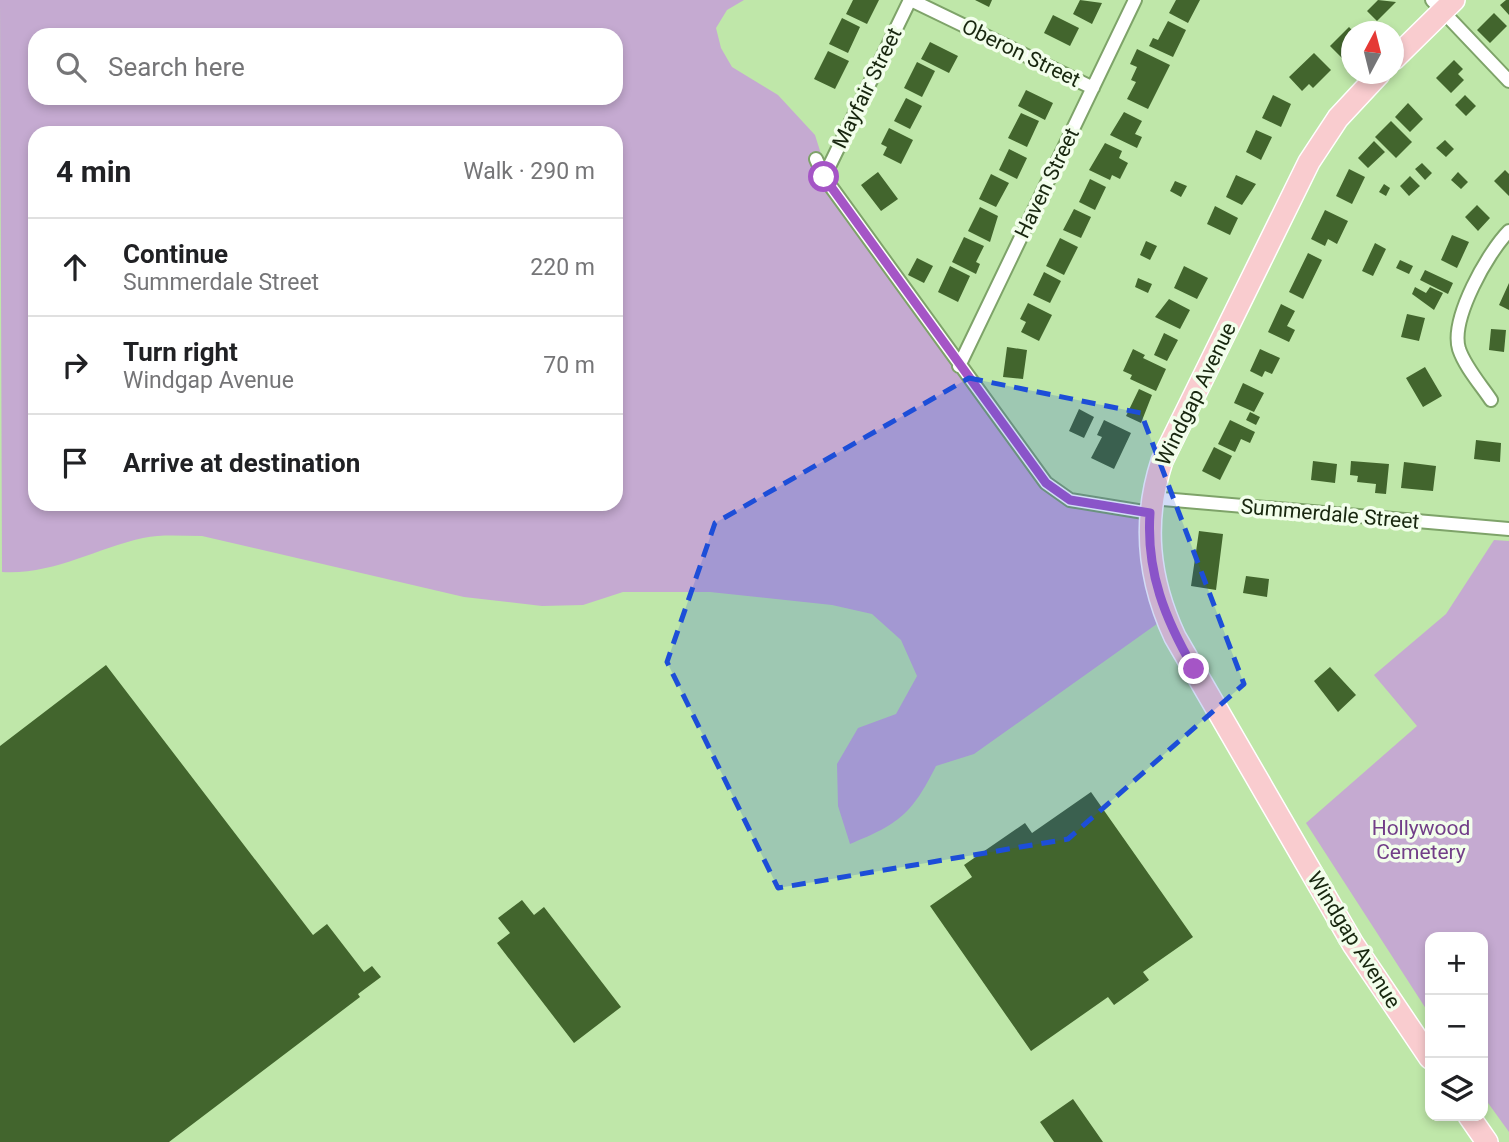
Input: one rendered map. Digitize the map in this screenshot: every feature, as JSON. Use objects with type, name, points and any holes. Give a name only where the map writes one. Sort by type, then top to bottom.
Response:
[{"type":"main road","points":[[1404,48],[1443,4]]},
{"type":"main road","name":"Windgap Avenue","points":[[1370,84],[1338,118],[1310,162],[1162,461],[1150,506],[1151,561],[1155,585],[1175,637],[1353,944],[1425,1051]]},
{"type":"main road","points":[[1472,1121],[1487,1142]]},
{"type":"street","name":"Oberon Street","points":[[910,0],[1093,88]]},
{"type":"street","name":"Mayfair Street","points":[[824,177],[910,0]]},
{"type":"street","name":"Haven Street","points":[[959,366],[1135,0]]},
{"type":"street","points":[[1443,4],[1509,81]]},
{"type":"street","name":"Summerdale Street","points":[[816,159],[824,177],[1046,483],[1070,500],[1509,529]]},
{"type":"street","points":[[1491,400],[1459,350],[1458,330],[1483,267],[1509,231]]},
{"type":"highlighted area","points":[[969,378],[1141,413],[1244,684],[1068,839],[778,888],[667,662],[715,523]]},
{"type":"green space","points":[[0,0],[744,0],[727,10],[716,28],[721,48],[732,67],[778,95],[815,135],[821,154],[816,174],[1068,504],[1144,518],[1161,621],[974,754],[936,766],[919,796],[902,816],[881,830],[850,844],[838,806],[837,764],[858,728],[896,714],[917,676],[901,640],[872,614],[832,605],[710,592],[623,592],[583,605],[542,606],[464,597],[202,536],[143,538],[39,570],[2,572]]},
{"type":"green space","name":"Hollywood Cemetery","points":[[1494,540],[1509,541],[1509,1132],[1488,1103],[1488,932],[1425,932],[1425,1007],[1306,823],[1417,726],[1374,675],[1446,614]]},
{"type":"building","points":[[853,0],[879,0],[867,24],[846,14]]},
{"type":"building","points":[[975,0],[992,0],[989,7]]},
{"type":"building","points":[[1080,0],[1102,3],[1092,24],[1073,14]]},
{"type":"building","points":[[1176,0],[1200,0],[1188,23],[1169,13]]},
{"type":"building","points":[[1378,0],[1396,2],[1377,21],[1367,11]]},
{"type":"building","points":[[1509,0],[1509,15],[1500,5]]},
{"type":"building","points":[[1494,13],[1507,26],[1490,43],[1477,30]]},
{"type":"building","points":[[1053,15],[1079,28],[1070,46],[1044,33]]},
{"type":"building","points":[[842,18],[860,27],[848,53],[829,44]]},
{"type":"building","points":[[1168,21],[1186,30],[1173,57],[1149,46],[1153,38],[1158,40]]},
{"type":"building","points":[[1341,35],[1341,57],[1330,46]]},
{"type":"building","points":[[930,42],[958,56],[949,73],[921,59]]},
{"type":"building","points":[[1137,49],[1170,65],[1148,109],[1127,99],[1136,82],[1131,80],[1137,67],[1130,64]]},
{"type":"building","points":[[828,51],[849,61],[835,89],[814,79]]},
{"type":"building","points":[[1314,53],[1331,70],[1313,88],[1309,84],[1302,91],[1289,77]]},
{"type":"building","points":[[1454,60],[1463,69],[1458,74],[1464,80],[1451,93],[1436,78]]},
{"type":"building","points":[[917,62],[935,71],[922,97],[904,88]]},
{"type":"building","points":[[1026,90],[1053,103],[1045,120],[1018,106]]},
{"type":"building","points":[[1273,95],[1291,104],[1281,127],[1262,118]]},
{"type":"building","points":[[1465,95],[1476,106],[1466,116],[1455,105]]},
{"type":"building","points":[[906,98],[922,106],[910,129],[894,121]]},
{"type":"building","points":[[1408,103],[1423,119],[1410,132],[1395,117]]},
{"type":"building","points":[[1124,112],[1142,121],[1135,134],[1142,137],[1137,148],[1110,135]]},
{"type":"building","points":[[1021,113],[1039,121],[1027,147],[1008,138]]},
{"type":"building","points":[[1391,121],[1412,142],[1396,158],[1375,137]]},
{"type":"building","points":[[889,128],[913,140],[901,164],[883,155],[887,147],[881,144]]},
{"type":"building","points":[[1256,130],[1272,137],[1261,160],[1246,152]]},
{"type":"building","points":[[1445,140],[1454,149],[1446,157],[1436,148]]},
{"type":"building","points":[[1374,141],[1385,152],[1368,168],[1358,158]]},
{"type":"building","points":[[1105,143],[1122,151],[1119,158],[1128,163],[1120,179],[1112,175],[1110,180],[1089,170]]},
{"type":"building","points":[[1009,149],[1027,158],[1017,179],[999,170]]},
{"type":"building","points":[[1422,163],[1432,173],[1425,180],[1415,169]]},
{"type":"building","points":[[1349,169],[1365,177],[1352,204],[1336,196]]},
{"type":"building","points":[[1505,170],[1509,174],[1509,196],[1494,181]]},
{"type":"building","points":[[878,172],[898,199],[881,211],[861,185]]},
{"type":"building","points":[[1458,172],[1468,182],[1461,189],[1451,180]]},
{"type":"building","points":[[991,174],[1009,183],[996,207],[979,199]]},
{"type":"building","points":[[1236,175],[1256,184],[1242,205],[1226,197]]},
{"type":"building","points":[[1410,176],[1420,186],[1409,196],[1400,186]]},
{"type":"building","points":[[1090,179],[1106,187],[1095,210],[1079,202]]},
{"type":"building","points":[[1175,181],[1187,186],[1181,197],[1170,191]]},
{"type":"building","points":[[1384,184],[1390,188],[1386,196],[1379,192]]},
{"type":"building","points":[[1477,205],[1490,218],[1478,231],[1465,217]]},
{"type":"building","points":[[1215,206],[1238,218],[1230,235],[1207,224]]},
{"type":"building","points":[[980,207],[998,216],[990,242],[968,231]]},
{"type":"building","points":[[1074,209],[1091,217],[1081,238],[1063,230]]},
{"type":"building","points":[[1325,210],[1348,221],[1337,244],[1328,239],[1325,246],[1311,239]]},
{"type":"building","points":[[1452,235],[1469,242],[1457,268],[1441,260]]},
{"type":"building","points":[[964,237],[984,246],[976,262],[980,264],[976,274],[952,262]]},
{"type":"building","points":[[1060,238],[1078,247],[1064,275],[1046,266]]},
{"type":"building","points":[[1146,241],[1157,246],[1150,260],[1140,255]]},
{"type":"building","points":[[1375,243],[1386,249],[1373,276],[1362,271]]},
{"type":"building","points":[[1308,253],[1322,260],[1303,299],[1289,292]]},
{"type":"building","points":[[917,258],[933,266],[924,283],[908,275]]},
{"type":"building","points":[[1400,260],[1413,266],[1409,274],[1396,268]]},
{"type":"building","points":[[950,266],[970,276],[958,302],[938,292]]},
{"type":"building","points":[[1184,266],[1208,278],[1197,299],[1174,288]]},
{"type":"building","points":[[1425,270],[1453,283],[1448,294],[1420,280]]},
{"type":"building","points":[[1044,272],[1061,281],[1050,303],[1033,295]]},
{"type":"building","points":[[1138,278],[1152,284],[1148,293],[1135,287]]},
{"type":"building","points":[[1509,283],[1509,310],[1499,305]]},
{"type":"building","points":[[1415,287],[1426,293],[1430,287],[1443,293],[1434,310],[1412,294]]},
{"type":"building","points":[[1169,299],[1190,310],[1180,329],[1155,317]]},
{"type":"building","points":[[1028,303],[1052,315],[1039,341],[1021,332],[1026,322],[1020,319]]},
{"type":"building","points":[[1281,304],[1295,311],[1287,326],[1295,330],[1289,342],[1268,332]]},
{"type":"building","points":[[1407,314],[1425,318],[1419,341],[1401,337]]},
{"type":"building","points":[[1491,329],[1506,330],[1504,352],[1489,350]]},
{"type":"building","points":[[1164,333],[1178,340],[1167,361],[1154,355]]},
{"type":"building","points":[[1007,347],[1027,350],[1023,379],[1003,377]]},
{"type":"building","points":[[1133,349],[1145,355],[1143,358],[1166,369],[1156,391],[1130,379],[1132,375],[1123,371]]},
{"type":"building","points":[[1260,349],[1280,358],[1272,374],[1265,371],[1262,377],[1250,371]]},
{"type":"building","points":[[1425,367],[1442,396],[1423,407],[1406,378]]},
{"type":"building","points":[[1243,383],[1264,393],[1254,412],[1234,403]]},
{"type":"building","points":[[1139,389],[1152,395],[1141,423],[1126,416]]},
{"type":"building","points":[[1079,409],[1094,417],[1084,438],[1069,431]]},
{"type":"building","points":[[1250,412],[1260,417],[1256,425],[1246,420]]},
{"type":"building","points":[[1104,420],[1131,433],[1114,469],[1091,458],[1102,437],[1097,435]]},
{"type":"building","points":[[1230,420],[1255,432],[1250,443],[1241,439],[1235,452],[1218,444]]},
{"type":"building","points":[[1476,440],[1501,443],[1500,462],[1474,459]]},
{"type":"building","points":[[1214,447],[1232,456],[1220,480],[1202,471]]},
{"type":"building","points":[[1313,461],[1337,464],[1335,483],[1311,480]]},
{"type":"building","points":[[1351,461],[1389,464],[1386,494],[1375,493],[1376,484],[1357,482],[1358,476],[1350,475]]},
{"type":"building","points":[[1404,462],[1436,466],[1433,491],[1401,488]]},
{"type":"building","points":[[1199,531],[1223,534],[1216,590],[1191,586]]},
{"type":"building","points":[[1246,576],[1269,579],[1267,597],[1243,593]]},
{"type":"building","points":[[106,665],[313,935],[327,924],[364,972],[372,966],[381,977],[358,994],[360,997],[169,1142],[0,1142],[0,746]]},
{"type":"building","points":[[1330,667],[1356,695],[1338,712],[1314,681]]},
{"type":"building","points":[[1091,792],[1193,937],[1143,972],[1149,980],[1114,1005],[1108,997],[1031,1051],[930,906],[972,877],[964,865],[1025,823],[1032,833]]},
{"type":"building","points":[[522,900],[534,915],[544,907],[621,1007],[574,1043],[497,943],[510,933],[498,918]]},
{"type":"building","points":[[1073,1099],[1103,1142],[1054,1142],[1040,1122]]},
{"type":"route","points":[[824,177],[1046,483],[1070,500],[1150,513],[1149,541],[1155,585],[1167,620],[1194,669]]}]
